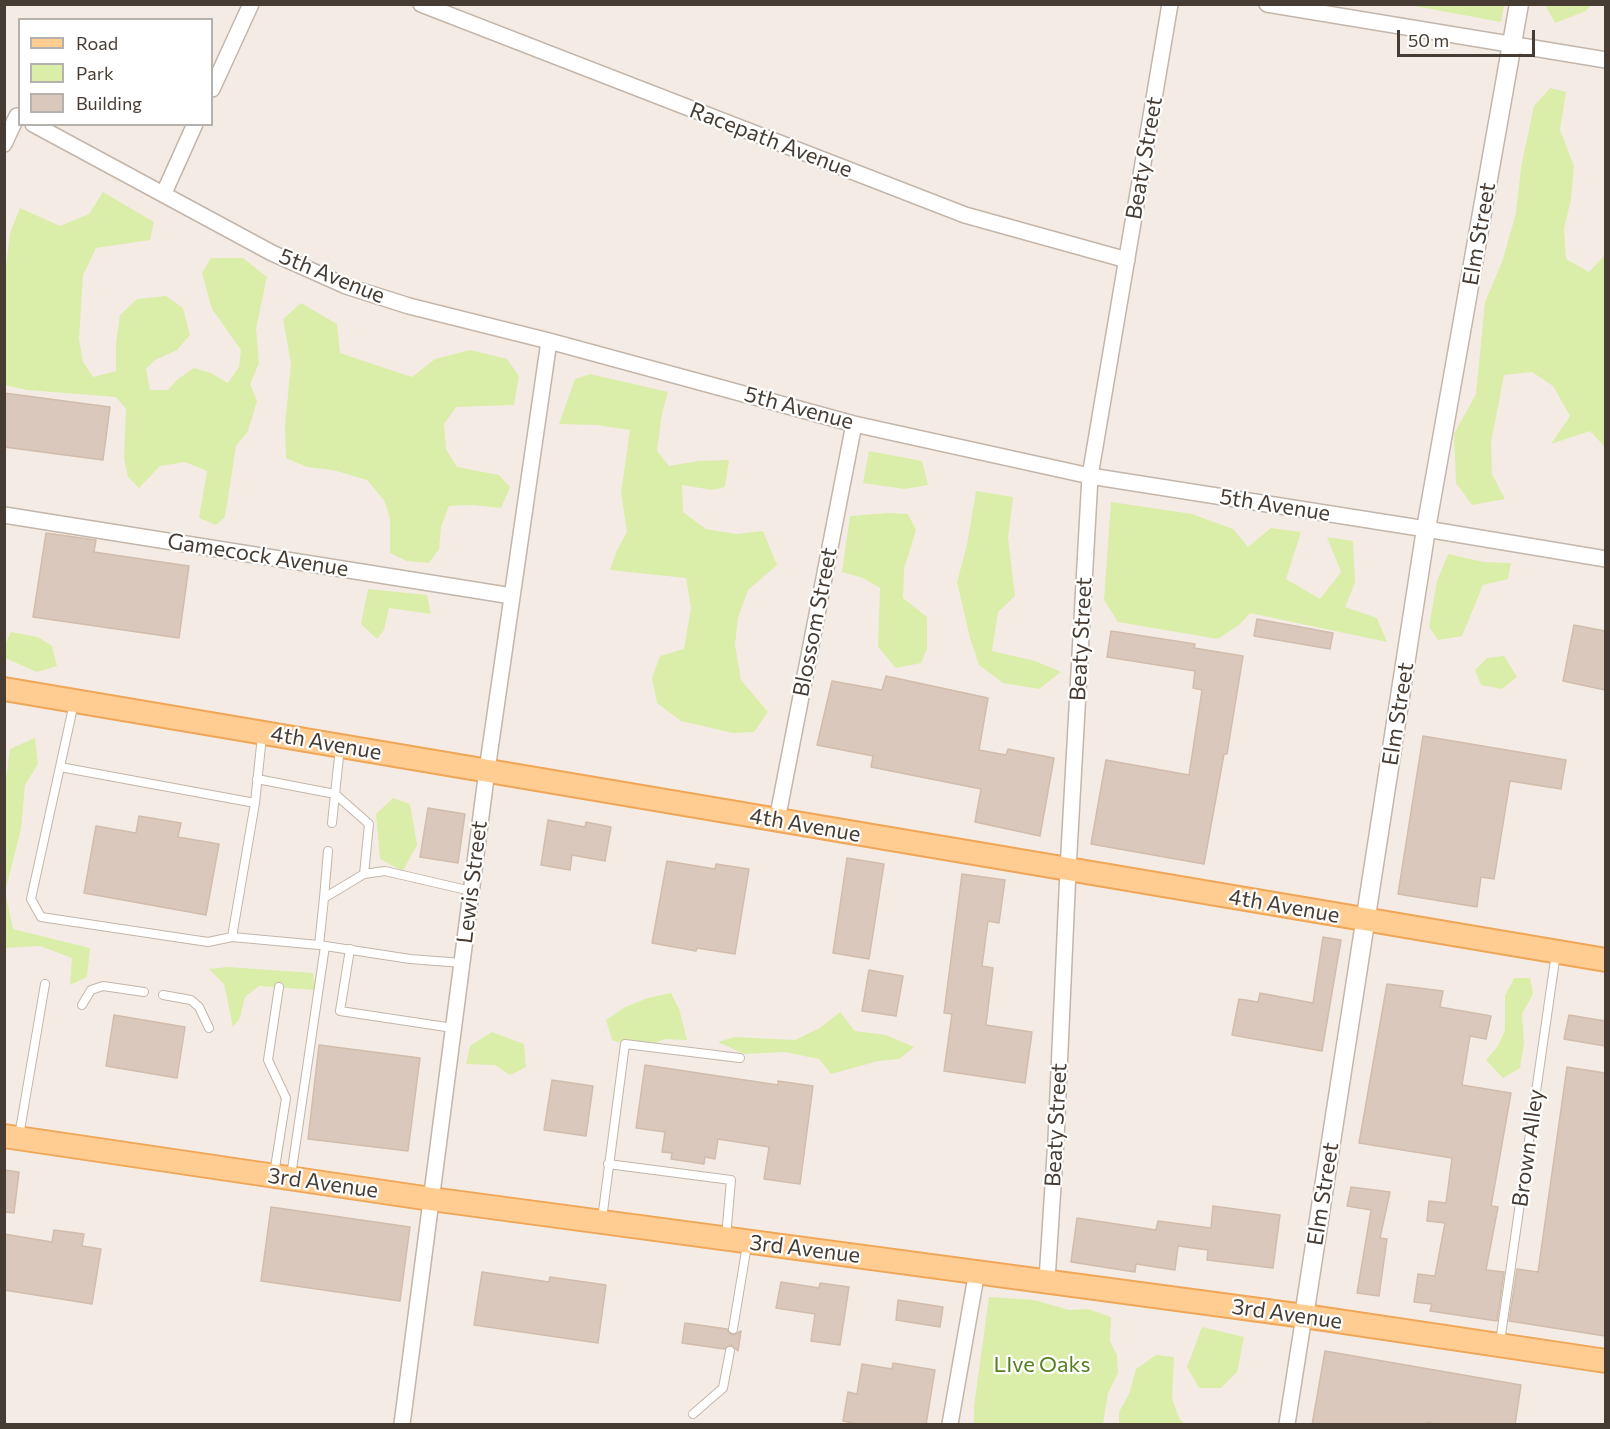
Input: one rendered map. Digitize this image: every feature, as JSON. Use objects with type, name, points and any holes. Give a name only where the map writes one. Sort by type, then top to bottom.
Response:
[{"type":"main road","name":"4th Avenue","points":[[4,689],[1605,960]]},
{"type":"main road","name":"3rd Avenue","points":[[12,1137],[431,1199],[1304,1316],[1605,1361]]},
{"type":"street","points":[[213,87],[251,4]]},
{"type":"street","name":"Racepath Avenue","points":[[421,4],[965,214],[1127,260]]},
{"type":"street","name":"Beaty Street","points":[[1047,1281],[1090,477],[1170,4]]},
{"type":"street","points":[[1267,4],[1319,9],[1605,60]]},
{"type":"street","name":"Elm Street","points":[[1287,1425],[1426,529],[1519,4]]},
{"type":"street","points":[[4,144],[14,115]]},
{"type":"street","name":"5th Avenue","points":[[37,126],[272,253],[346,286],[409,306],[549,340],[854,424],[1090,477],[1605,559]]},
{"type":"street","points":[[164,193],[194,126]]},
{"type":"street","name":"Lewis Street","points":[[402,1425],[487,771],[549,340]]},
{"type":"street","name":"Blossom Street","points":[[777,820],[854,424]]},
{"type":"street","name":"Gamecock Avenue","points":[[4,515],[512,596]]},
{"type":"street","points":[[950,1425],[977,1271]]},
{"type":"lane","points":[[74,701],[31,899],[40,917],[208,942],[232,937],[322,946],[410,959],[462,963]]},
{"type":"lane","points":[[232,937],[255,804],[262,733]]},
{"type":"lane","points":[[332,823],[340,746]]},
{"type":"lane","points":[[60,768],[255,804]]},
{"type":"lane","points":[[257,779],[335,794],[369,824],[364,874]]},
{"type":"lane","points":[[282,1177],[322,946],[328,851]]},
{"type":"lane","points":[[324,898],[364,874],[385,871],[471,891]]},
{"type":"lane","points":[[350,950],[340,1011],[453,1028]]},
{"type":"lane","name":"Brown Alley","points":[[1500,1345],[1556,952]]},
{"type":"lane","points":[[12,1137],[45,984]]},
{"type":"lane","points":[[82,1005],[91,990],[103,986],[144,992]]},
{"type":"lane","points":[[279,987],[268,1060],[286,1098],[282,1177]]},
{"type":"lane","points":[[163,995],[191,1000],[200,1007],[209,1028]]},
{"type":"lane","points":[[602,1222],[625,1044],[740,1058]]},
{"type":"lane","points":[[608,1164],[731,1180],[737,1240],[733,1329]]},
{"type":"lane","points":[[693,1414],[723,1388],[730,1351]]},
{"type":"green space","points":[[1504,4],[1501,22],[1409,5]]},
{"type":"green space","points":[[1545,5],[1591,5],[1586,11],[1555,23]]},
{"type":"green space","points":[[1550,88],[1566,92],[1560,130],[1574,166],[1571,199],[1564,229],[1566,259],[1589,272],[1605,255],[1605,447],[1590,431],[1551,444],[1570,416],[1553,386],[1532,372],[1504,375],[1491,443],[1492,474],[1505,499],[1472,505],[1456,483],[1454,434],[1476,394],[1485,302],[1502,262],[1516,213],[1521,167],[1534,106]]},
{"type":"green space","points":[[103,192],[154,222],[150,240],[96,248],[83,275],[79,339],[83,362],[93,377],[116,371],[116,343],[120,315],[137,299],[166,296],[183,308],[190,335],[177,350],[155,360],[146,369],[150,390],[168,390],[178,379],[194,368],[211,373],[228,383],[239,367],[241,350],[212,309],[202,273],[211,258],[243,258],[267,277],[256,329],[259,363],[250,384],[257,401],[248,431],[236,446],[225,517],[216,525],[199,518],[207,471],[185,462],[160,466],[139,488],[128,477],[124,458],[126,409],[116,397],[27,390],[5,385],[6,266],[10,233],[20,208],[60,226],[89,214]]},
{"type":"green space","points":[[301,303],[337,324],[340,353],[412,377],[435,359],[470,350],[507,359],[519,376],[514,405],[456,407],[444,424],[446,449],[457,467],[499,475],[510,487],[501,508],[473,505],[449,506],[441,527],[439,549],[429,563],[407,561],[390,553],[390,518],[384,500],[367,480],[333,470],[307,467],[286,458],[285,426],[291,364],[283,319]]},
{"type":"green space","points":[[590,374],[668,392],[662,413],[657,451],[669,466],[698,461],[729,460],[725,487],[712,490],[682,485],[683,512],[706,529],[736,534],[763,531],[777,565],[748,590],[738,618],[735,645],[741,680],[768,712],[754,732],[733,733],[681,721],[657,703],[652,678],[660,656],[684,649],[691,608],[686,578],[610,570],[616,552],[627,532],[621,493],[630,430],[597,425],[559,424],[575,379]]},
{"type":"green space","points":[[869,451],[922,461],[928,485],[905,489],[863,483]]},
{"type":"green space","points":[[976,491],[1013,497],[1008,538],[1015,596],[998,612],[992,651],[1035,661],[1061,672],[1039,689],[1003,683],[979,665],[970,638],[957,582],[967,545]]},
{"type":"green space","points":[[1111,502],[1192,514],[1233,529],[1248,547],[1271,528],[1301,532],[1286,579],[1320,599],[1341,572],[1327,537],[1353,541],[1355,583],[1345,607],[1377,618],[1387,642],[1250,613],[1240,624],[1218,639],[1118,622],[1104,600]]},
{"type":"green space","points":[[908,514],[916,530],[904,569],[903,598],[927,617],[927,649],[921,663],[896,668],[878,647],[880,588],[863,578],[842,572],[850,516]]},
{"type":"green space","points":[[1448,554],[1484,562],[1511,563],[1508,579],[1483,585],[1462,636],[1438,640],[1429,627],[1437,581]]},
{"type":"green space","points":[[368,589],[427,595],[431,614],[389,608],[384,630],[377,639],[361,624]]},
{"type":"green space","points":[[11,632],[38,637],[52,646],[57,666],[37,672],[5,658],[5,645]]},
{"type":"green space","points":[[1504,656],[1517,677],[1502,689],[1481,685],[1475,670],[1487,658]]},
{"type":"green space","points":[[35,738],[38,764],[25,785],[21,829],[5,892],[13,929],[90,948],[87,977],[70,985],[72,958],[40,946],[5,948],[4,794],[10,749]]},
{"type":"green space","points":[[393,798],[410,804],[417,845],[403,871],[380,859],[376,814]]},
{"type":"green space","points":[[228,967],[313,973],[315,990],[259,986],[245,997],[240,1018],[233,1027],[224,984],[209,969]]},
{"type":"green space","points":[[1514,978],[1530,978],[1533,994],[1522,1014],[1524,1043],[1520,1068],[1503,1078],[1486,1060],[1498,1046],[1505,1030],[1505,996]]},
{"type":"green space","points":[[671,993],[679,1009],[687,1040],[665,1039],[640,1049],[612,1040],[606,1020],[625,1007],[648,998]]},
{"type":"green space","points":[[840,1012],[855,1031],[886,1035],[914,1047],[899,1059],[878,1061],[831,1074],[819,1059],[785,1052],[744,1054],[718,1042],[735,1037],[795,1040],[820,1028]]},
{"type":"green space","points":[[492,1032],[524,1044],[526,1067],[510,1075],[495,1065],[466,1064],[470,1046]]},
{"type":"green space","name":"LIve Oaks","points":[[989,1297],[1034,1300],[1069,1310],[1088,1309],[1111,1317],[1110,1341],[1117,1355],[1118,1373],[1108,1393],[1103,1424],[974,1424],[974,1406]]},
{"type":"green space","points":[[1202,1327],[1244,1337],[1237,1372],[1221,1388],[1199,1388],[1187,1367]]},
{"type":"green space","points":[[1156,1355],[1174,1357],[1172,1399],[1180,1420],[1185,1424],[1119,1424],[1119,1412],[1129,1394],[1136,1369]]},
{"type":"building","points":[[4,393],[110,407],[103,460],[4,447]]},
{"type":"building","points":[[46,533],[96,540],[94,552],[189,566],[179,638],[33,617]]},
{"type":"building","points":[[1257,619],[1333,633],[1330,649],[1254,636]]},
{"type":"building","points":[[1574,625],[1605,631],[1605,690],[1563,681]]},
{"type":"building","points":[[1111,631],[1195,644],[1194,648],[1243,656],[1227,754],[1224,754],[1204,864],[1091,844],[1106,760],[1189,775],[1202,690],[1193,688],[1195,671],[1107,657]]},
{"type":"building","points":[[886,676],[988,698],[979,750],[1006,755],[1008,749],[1054,758],[1040,836],[975,822],[981,789],[871,767],[873,756],[817,745],[832,681],[882,690]]},
{"type":"building","points":[[1423,736],[1566,760],[1561,789],[1510,781],[1494,879],[1481,877],[1477,907],[1398,894]]},
{"type":"building","points":[[428,808],[465,814],[458,863],[420,857]]},
{"type":"building","points":[[139,816],[181,823],[178,837],[219,844],[206,915],[84,893],[96,826],[136,833]]},
{"type":"building","points":[[548,820],[585,827],[586,822],[611,827],[605,861],[572,855],[570,870],[541,865]]},
{"type":"building","points":[[847,858],[884,864],[869,959],[833,953]]},
{"type":"building","points":[[667,861],[715,869],[716,864],[749,869],[735,954],[697,948],[696,951],[652,943]]},
{"type":"building","points":[[962,874],[1005,880],[999,923],[988,921],[982,966],[993,968],[986,1025],[1032,1032],[1025,1083],[944,1071],[952,1014],[944,1013]]},
{"type":"building","points":[[1323,937],[1341,940],[1322,1051],[1232,1035],[1239,999],[1258,1002],[1260,993],[1313,1003]]},
{"type":"building","points":[[869,970],[903,976],[896,1016],[862,1011]]},
{"type":"building","points":[[1387,984],[1443,991],[1440,1007],[1491,1016],[1486,1039],[1470,1036],[1462,1085],[1511,1093],[1491,1206],[1498,1207],[1486,1270],[1504,1272],[1497,1321],[1430,1311],[1432,1304],[1414,1302],[1418,1274],[1435,1276],[1445,1223],[1427,1221],[1429,1201],[1446,1203],[1452,1158],[1359,1143]]},
{"type":"building","points":[[114,1015],[185,1027],[177,1078],[106,1066]]},
{"type":"building","points":[[1569,1015],[1605,1021],[1605,1046],[1564,1039]]},
{"type":"building","points":[[319,1045],[420,1058],[408,1151],[308,1139]]},
{"type":"building","points":[[645,1065],[778,1085],[778,1081],[813,1086],[800,1184],[764,1179],[769,1147],[718,1139],[715,1159],[705,1157],[704,1164],[671,1159],[672,1153],[662,1152],[665,1132],[636,1128]]},
{"type":"building","points":[[1567,1067],[1605,1073],[1605,1336],[1509,1321],[1517,1269],[1538,1272]]},
{"type":"building","points":[[552,1080],[593,1086],[586,1136],[544,1130]]},
{"type":"building","points":[[4,1170],[19,1172],[14,1213],[4,1212]]},
{"type":"building","points":[[1351,1187],[1390,1192],[1380,1238],[1387,1239],[1379,1296],[1357,1293],[1371,1210],[1347,1206]]},
{"type":"building","points":[[1213,1206],[1280,1215],[1273,1268],[1207,1260],[1208,1250],[1178,1246],[1175,1270],[1136,1264],[1135,1272],[1071,1262],[1077,1218],[1156,1230],[1158,1221],[1211,1228]]},
{"type":"building","points":[[271,1207],[410,1227],[400,1301],[261,1281]]},
{"type":"building","points":[[54,1230],[84,1234],[82,1246],[101,1249],[92,1304],[4,1290],[4,1234],[52,1242]]},
{"type":"building","points":[[482,1272],[549,1282],[550,1277],[606,1285],[598,1343],[474,1325]]},
{"type":"building","points":[[781,1282],[819,1288],[820,1283],[849,1287],[840,1345],[811,1341],[815,1314],[776,1308]]},
{"type":"building","points":[[898,1300],[943,1307],[940,1327],[896,1320]]},
{"type":"building","points":[[685,1323],[727,1329],[733,1335],[741,1331],[738,1351],[731,1345],[724,1349],[682,1343]]},
{"type":"building","points":[[1325,1351],[1521,1385],[1515,1425],[1441,1425],[1427,1422],[1426,1425],[1312,1425]]},
{"type":"building","points":[[893,1363],[935,1370],[926,1425],[853,1425],[853,1423],[843,1421],[848,1392],[857,1394],[862,1364],[892,1369]]}]
